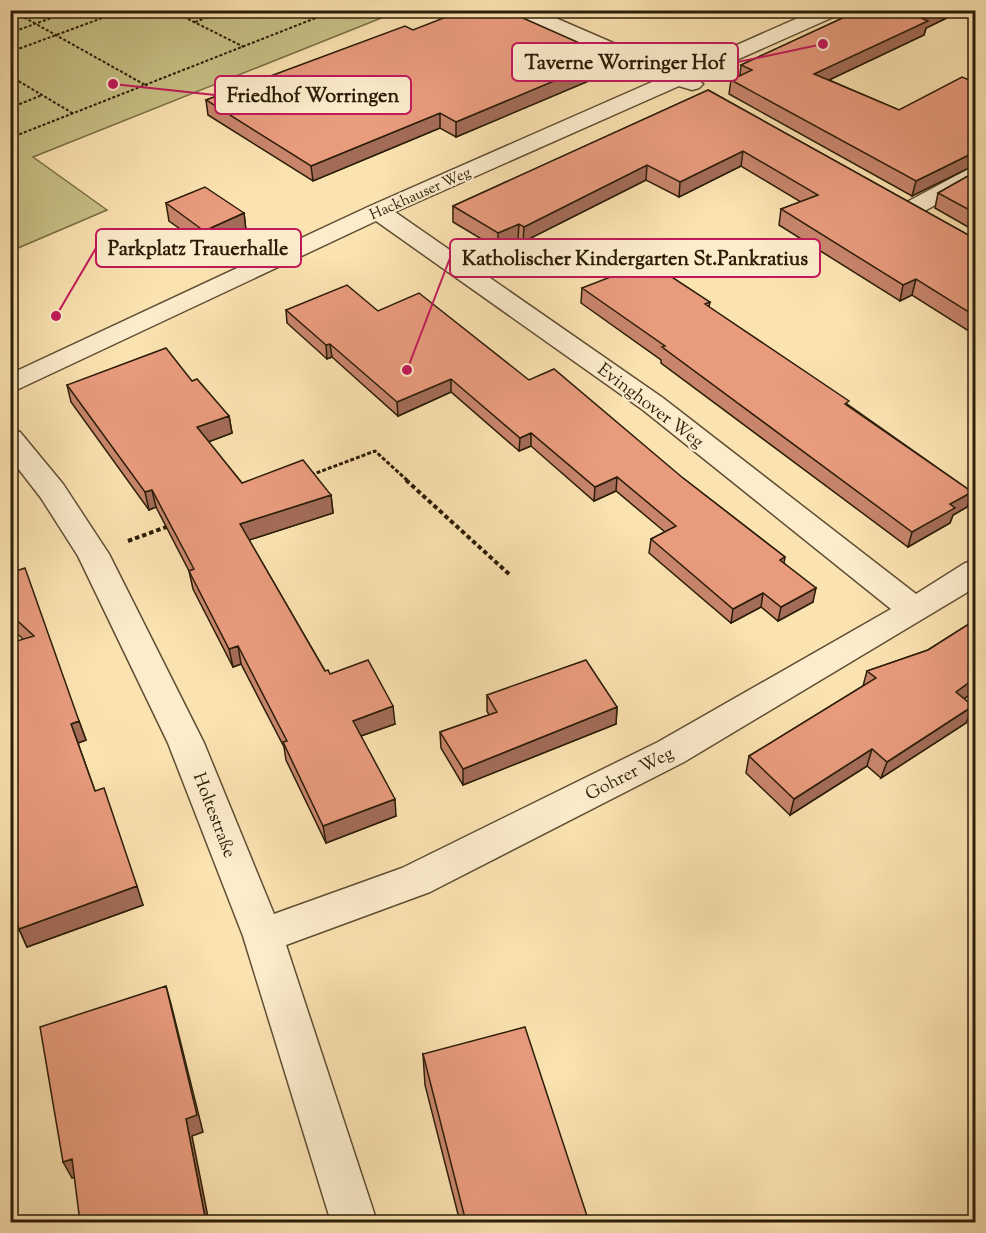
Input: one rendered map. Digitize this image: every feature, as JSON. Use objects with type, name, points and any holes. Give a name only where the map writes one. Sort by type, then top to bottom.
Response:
[{"type":"street","points":[[519,10],[680,78],[710,94]]},
{"type":"street","name":"Hackhauser Weg","points":[[10,385],[378,211],[833,10]]},
{"type":"street","points":[[912,208],[975,172]]},
{"type":"street","name":"Evinghover Weg","points":[[378,211],[653,404],[915,610]]},
{"type":"street","name":"Holtestraße","points":[[10,438],[52,491],[93,554],[186,743],[263,936],[354,1222]]},
{"type":"street","name":"Gohrer Weg","points":[[263,936],[416,880],[671,752],[915,610],[975,571]]},
{"type":"path","points":[[11,10],[148,86]]},
{"type":"path","points":[[10,33],[74,10]]},
{"type":"path","points":[[10,52],[124,10]]},
{"type":"path","points":[[170,10],[245,47]]},
{"type":"path","points":[[195,22],[226,10]]},
{"type":"path","points":[[10,138],[148,86],[336,10]]},
{"type":"path","points":[[10,76],[74,114]]},
{"type":"path","points":[[10,108],[43,95]]},
{"type":"path","points":[[10,192],[14,198],[10,205]]},
{"type":"path","points":[[310,475],[375,451],[510,575]]},
{"type":"path","points":[[93,554],[180,522]]},
{"type":"shaded area","points":[[11,10],[399,11],[33,157],[107,210],[11,251]]},
{"type":"building","points":[[464,10],[505,10],[611,57],[456,122],[440,113],[311,166],[206,100],[405,26],[413,30]]},
{"type":"building","points":[[860,10],[938,10],[921,18],[928,21],[814,74],[899,110],[962,77],[975,81],[975,152],[916,181],[731,80],[752,70],[741,65]]},
{"type":"building","points":[[708,90],[970,236],[975,236],[975,316],[916,279],[903,285],[781,209],[818,195],[743,151],[680,182],[647,165],[524,227],[519,224],[498,233],[453,206]]},
{"type":"building","points":[[975,172],[975,213],[938,193]]},
{"type":"building","points":[[205,187],[244,213],[204,231],[166,203]]},
{"type":"building","points":[[649,262],[710,302],[705,304],[849,401],[845,404],[972,492],[950,504],[955,508],[912,532],[662,347],[665,346],[582,288]]},
{"type":"building","points":[[347,285],[378,311],[419,293],[529,380],[554,369],[683,478],[785,557],[780,560],[816,588],[781,607],[763,593],[733,609],[651,539],[676,526],[617,477],[595,487],[531,433],[520,438],[451,379],[397,402],[330,344],[326,345],[286,310]]},
{"type":"building","points":[[166,348],[192,381],[197,379],[229,416],[197,427],[242,483],[303,460],[331,495],[240,524],[325,671],[328,670],[330,674],[368,660],[393,706],[353,721],[395,799],[323,826],[283,742],[287,741],[238,646],[229,649],[189,571],[194,569],[152,490],[145,492],[67,385]]},
{"type":"building","points":[[25,568],[79,721],[71,724],[95,791],[104,788],[137,886],[19,929],[10,896],[10,643],[34,636],[10,614],[10,573]]},
{"type":"building","points":[[975,620],[975,678],[956,692],[973,706],[887,762],[872,749],[794,799],[749,756],[876,678],[867,671],[928,650]]},
{"type":"building","points":[[586,660],[617,707],[463,769],[440,732],[497,712],[487,695]]},
{"type":"building","points":[[166,986],[197,1115],[186,1119],[206,1222],[80,1222],[72,1159],[63,1162],[40,1027]]},
{"type":"building","points":[[525,1027],[589,1222],[466,1222],[423,1054]]},
{"type":"place","name":"Taverne Worringer Hof","points":[[823,44]]},
{"type":"place","name":"Friedhof Worringen","points":[[113,84]]},
{"type":"place","name":"Parkplatz Trauerhalle","points":[[56,316]]},
{"type":"place","name":"Katholischer Kindergarten St.Pankratius","points":[[407,370]]}]
